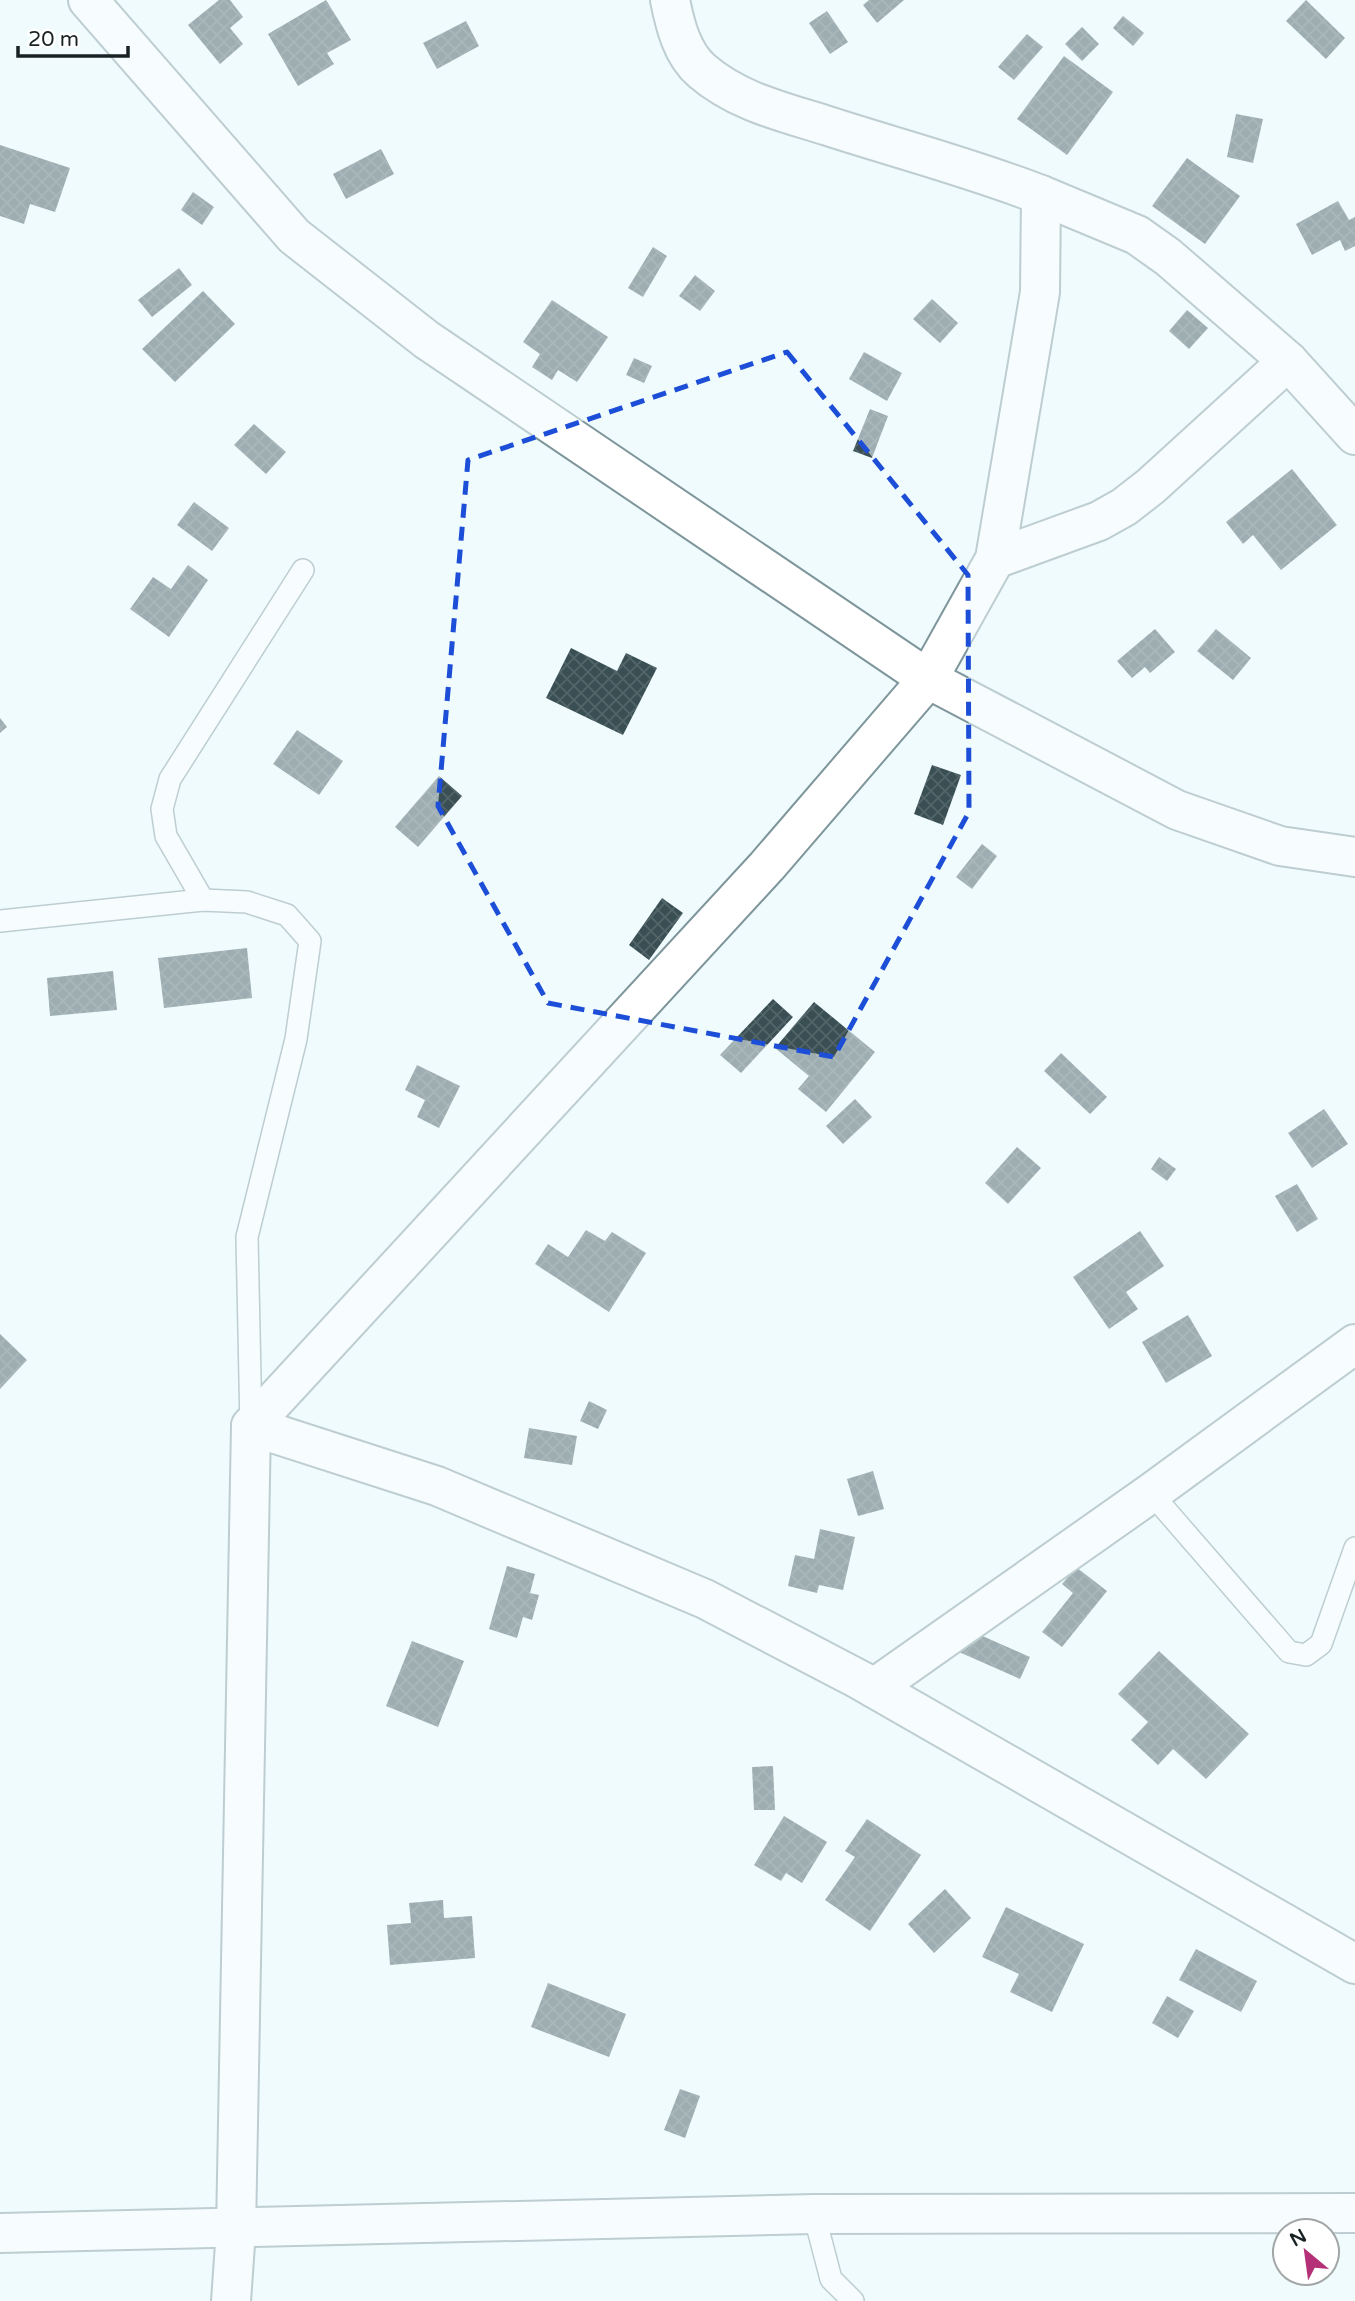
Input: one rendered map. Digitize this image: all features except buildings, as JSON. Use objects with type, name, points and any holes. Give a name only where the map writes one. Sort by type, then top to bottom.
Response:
[{"type":"street","points":[[88,0],[294,236],[427,340],[928,679],[1177,810],[1280,846],[1355,858]]},
{"type":"street","points":[[670,0],[677,34],[701,70],[747,100],[942,163],[987,174],[1137,235],[1168,257],[1288,361],[1355,435]]},
{"type":"street","points":[[230,2301],[236,2230],[251,1426],[768,866],[928,679],[995,559],[1040,292],[1041,195]]},
{"type":"street","points":[[995,559],[1099,520],[1124,507],[1288,361]]},
{"type":"street","points":[[874,1688],[1151,1493],[1355,1344]]},
{"type":"street","points":[[251,1426],[437,1486],[522,1523],[609,1556],[705,1599],[874,1688],[1355,1964]]},
{"type":"street","points":[[0,2233],[236,2230],[814,2214],[1355,2213]]},
{"type":"lane","points":[[203,900],[166,836],[162,809],[170,779],[303,570]]},
{"type":"lane","points":[[0,921],[203,900],[247,902],[287,915],[310,941],[296,1039],[247,1237],[251,1426]]},
{"type":"lane","points":[[1151,1493],[1289,1652],[1306,1655],[1321,1644],[1355,1548]]},
{"type":"lane","points":[[814,2214],[831,2279],[853,2301]]},
{"type":"highlighted area","points":[[787,352],[968,575],[969,812],[834,1057],[548,1003],[438,806],[468,460]]}]
